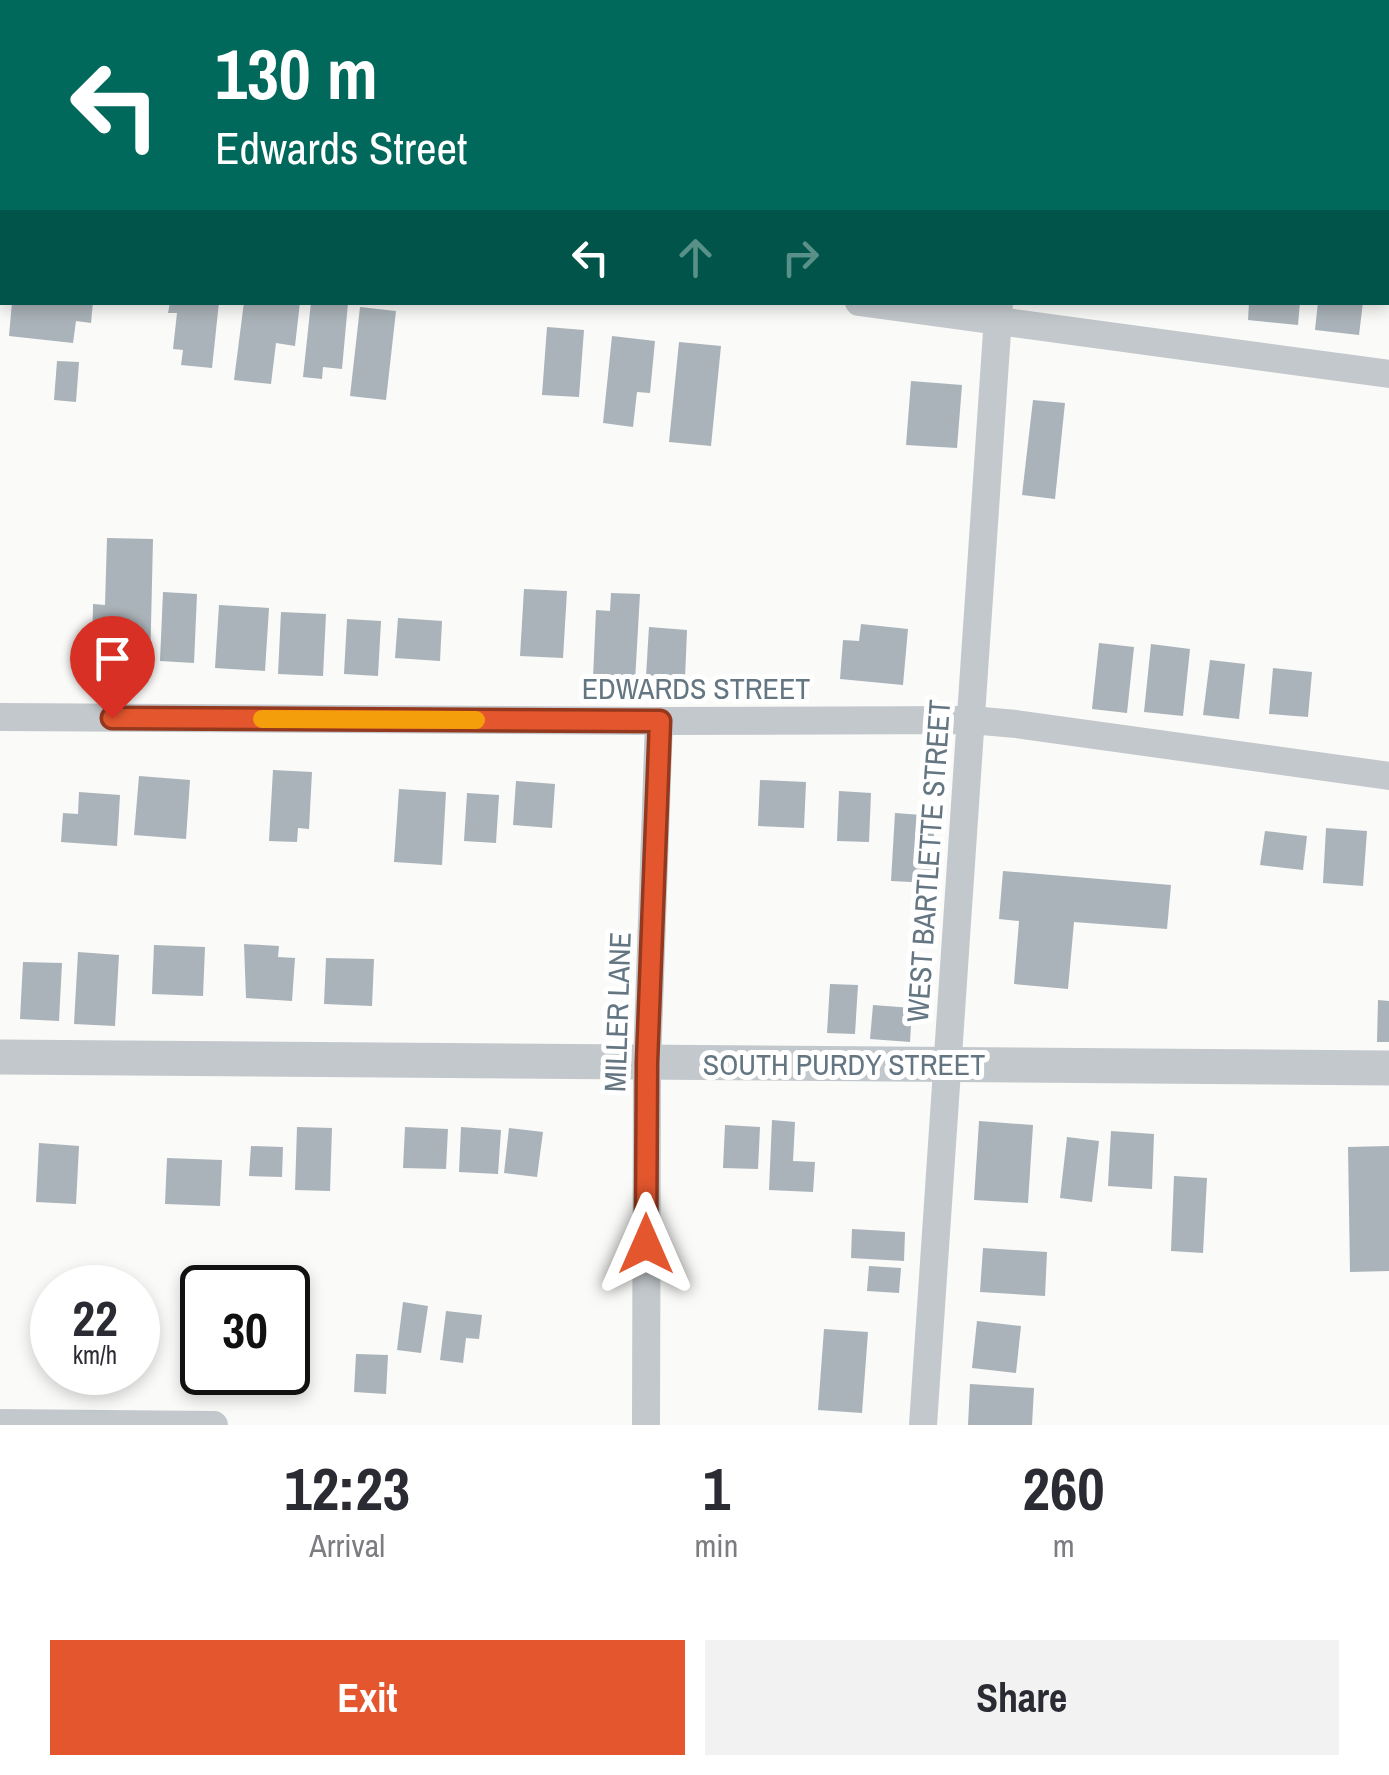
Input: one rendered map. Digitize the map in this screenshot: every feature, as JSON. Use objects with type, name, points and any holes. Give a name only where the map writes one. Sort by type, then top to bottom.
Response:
[{"type":"street","points":[[901,305],[998,312],[1389,374]]},
{"type":"street","name":"WEST BARTLETTE STREET","points":[[924,1425],[998,312]]},
{"type":"street","name":"EDWARDS STREET","points":[[0,716],[971,720],[1389,776]]},
{"type":"street","name":"MILLER LANE","points":[[646,1425],[647,1062],[660,721]]},
{"type":"street","name":"SOUTH PURDY STREET","points":[[0,1057],[1389,1068]]},
{"type":"street","points":[[0,1424],[214,1425]]},
{"type":"building","points":[[12,305],[93,305],[91,323],[76,321],[73,343],[9,336]]},
{"type":"building","points":[[169,305],[219,305],[212,368],[181,365],[183,350],[173,349],[177,313],[168,313]]},
{"type":"building","points":[[244,305],[300,305],[295,346],[276,343],[271,384],[234,380]]},
{"type":"building","points":[[311,305],[348,305],[342,369],[323,367],[322,379],[303,377]]},
{"type":"building","points":[[1249,305],[1300,305],[1298,325],[1248,320]]},
{"type":"building","points":[[1318,305],[1363,305],[1359,335],[1315,330]]},
{"type":"building","points":[[360,307],[396,311],[386,400],[350,396]]},
{"type":"building","points":[[547,327],[584,330],[579,397],[542,395]]},
{"type":"building","points":[[612,336],[655,341],[650,393],[637,392],[633,427],[603,423]]},
{"type":"building","points":[[679,342],[721,346],[711,446],[669,442]]},
{"type":"building","points":[[57,361],[79,362],[76,402],[54,400]]},
{"type":"building","points":[[911,381],[962,385],[957,448],[906,445]]},
{"type":"building","points":[[1033,400],[1065,403],[1055,499],[1022,495]]},
{"type":"building","points":[[107,538],[153,539],[150,669],[118,668],[118,656],[92,655],[93,604],[105,605]]},
{"type":"building","points":[[524,589],[567,591],[563,658],[520,656]]},
{"type":"building","points":[[163,592],[197,594],[194,663],[160,661]]},
{"type":"building","points":[[611,593],[640,594],[635,681],[593,678],[596,610],[610,611]]},
{"type":"building","points":[[219,605],[269,608],[265,671],[215,668]]},
{"type":"building","points":[[281,612],[326,614],[323,676],[278,674]]},
{"type":"building","points":[[398,618],[442,621],[440,661],[395,658]]},
{"type":"building","points":[[347,619],[381,621],[378,676],[344,674]]},
{"type":"building","points":[[861,624],[908,629],[903,685],[840,679],[843,640],[859,641]]},
{"type":"building","points":[[649,627],[687,630],[685,679],[646,676]]},
{"type":"building","points":[[1099,643],[1134,647],[1127,713],[1092,709]]},
{"type":"building","points":[[1151,644],[1190,649],[1183,716],[1144,712]]},
{"type":"building","points":[[1210,660],[1245,664],[1239,719],[1203,715]]},
{"type":"building","points":[[1273,668],[1312,672],[1308,717],[1269,714]]},
{"type":"building","points":[[273,770],[312,772],[309,829],[298,828],[297,842],[269,841]]},
{"type":"building","points":[[139,776],[190,780],[186,839],[134,835]]},
{"type":"building","points":[[760,780],[806,782],[804,828],[758,826]]},
{"type":"building","points":[[516,781],[555,784],[552,828],[513,825]]},
{"type":"building","points":[[399,789],[446,792],[442,865],[394,862]]},
{"type":"building","points":[[839,791],[871,793],[869,842],[837,841]]},
{"type":"building","points":[[79,792],[120,795],[117,846],[61,842],[63,813],[78,814]]},
{"type":"building","points":[[467,793],[499,795],[496,843],[464,841]]},
{"type":"building","points":[[895,813],[935,816],[931,883],[891,881]]},
{"type":"building","points":[[1326,828],[1367,831],[1363,886],[1323,883]]},
{"type":"building","points":[[1265,831],[1307,836],[1303,870],[1260,865]]},
{"type":"building","points":[[1003,871],[1171,885],[1167,929],[1074,922],[1068,989],[1014,984],[1019,921],[999,919]]},
{"type":"building","points":[[244,944],[279,946],[278,957],[295,958],[292,1001],[246,998]]},
{"type":"building","points":[[154,945],[205,947],[203,996],[152,994]]},
{"type":"building","points":[[78,952],[119,955],[115,1026],[74,1024]]},
{"type":"building","points":[[326,958],[374,959],[372,1006],[324,1004]]},
{"type":"building","points":[[23,962],[62,963],[59,1021],[20,1019]]},
{"type":"building","points":[[830,984],[858,985],[855,1034],[827,1033]]},
{"type":"building","points":[[1378,1000],[1389,1001],[1389,1042],[1377,1042]]},
{"type":"building","points":[[873,1005],[912,1008],[910,1042],[870,1039]]},
{"type":"building","points":[[772,1120],[795,1122],[793,1161],[815,1162],[813,1192],[769,1190]]},
{"type":"building","points":[[979,1121],[1033,1125],[1028,1203],[974,1200]]},
{"type":"building","points":[[725,1125],[760,1127],[758,1169],[723,1168]]},
{"type":"building","points":[[297,1127],[332,1128],[330,1191],[295,1190]]},
{"type":"building","points":[[405,1127],[448,1129],[446,1169],[403,1168]]},
{"type":"building","points":[[461,1127],[501,1130],[498,1174],[459,1172]]},
{"type":"building","points":[[509,1128],[543,1132],[537,1177],[504,1173]]},
{"type":"building","points":[[1111,1131],[1154,1134],[1152,1189],[1108,1186]]},
{"type":"building","points":[[1067,1137],[1099,1141],[1092,1202],[1060,1198]]},
{"type":"building","points":[[39,1143],[79,1146],[76,1204],[36,1202]]},
{"type":"building","points":[[251,1146],[283,1147],[282,1177],[249,1176]]},
{"type":"building","points":[[1389,1146],[1389,1271],[1350,1272],[1348,1147]]},
{"type":"building","points":[[167,1158],[222,1160],[220,1206],[165,1204]]},
{"type":"building","points":[[1174,1176],[1207,1178],[1203,1253],[1171,1251]]},
{"type":"building","points":[[852,1229],[905,1232],[904,1261],[851,1258]]},
{"type":"building","points":[[983,1248],[1047,1252],[1045,1296],[980,1292]]},
{"type":"building","points":[[869,1266],[901,1268],[899,1293],[867,1291]]},
{"type":"building","points":[[403,1302],[428,1306],[421,1353],[397,1350]]},
{"type":"building","points":[[446,1311],[482,1315],[479,1339],[466,1338],[463,1363],[440,1360]]},
{"type":"building","points":[[977,1321],[1021,1326],[1016,1373],[972,1368]]},
{"type":"building","points":[[824,1329],[868,1332],[862,1413],[818,1410]]},
{"type":"building","points":[[356,1354],[388,1355],[386,1394],[354,1392]]},
{"type":"building","points":[[970,1384],[1034,1388],[1032,1425],[968,1425]]},
{"type":"slow traffic","points":[[262,719],[476,720]]},
{"type":"route","points":[[112,718],[660,721],[647,1062],[646,1244]]}]
